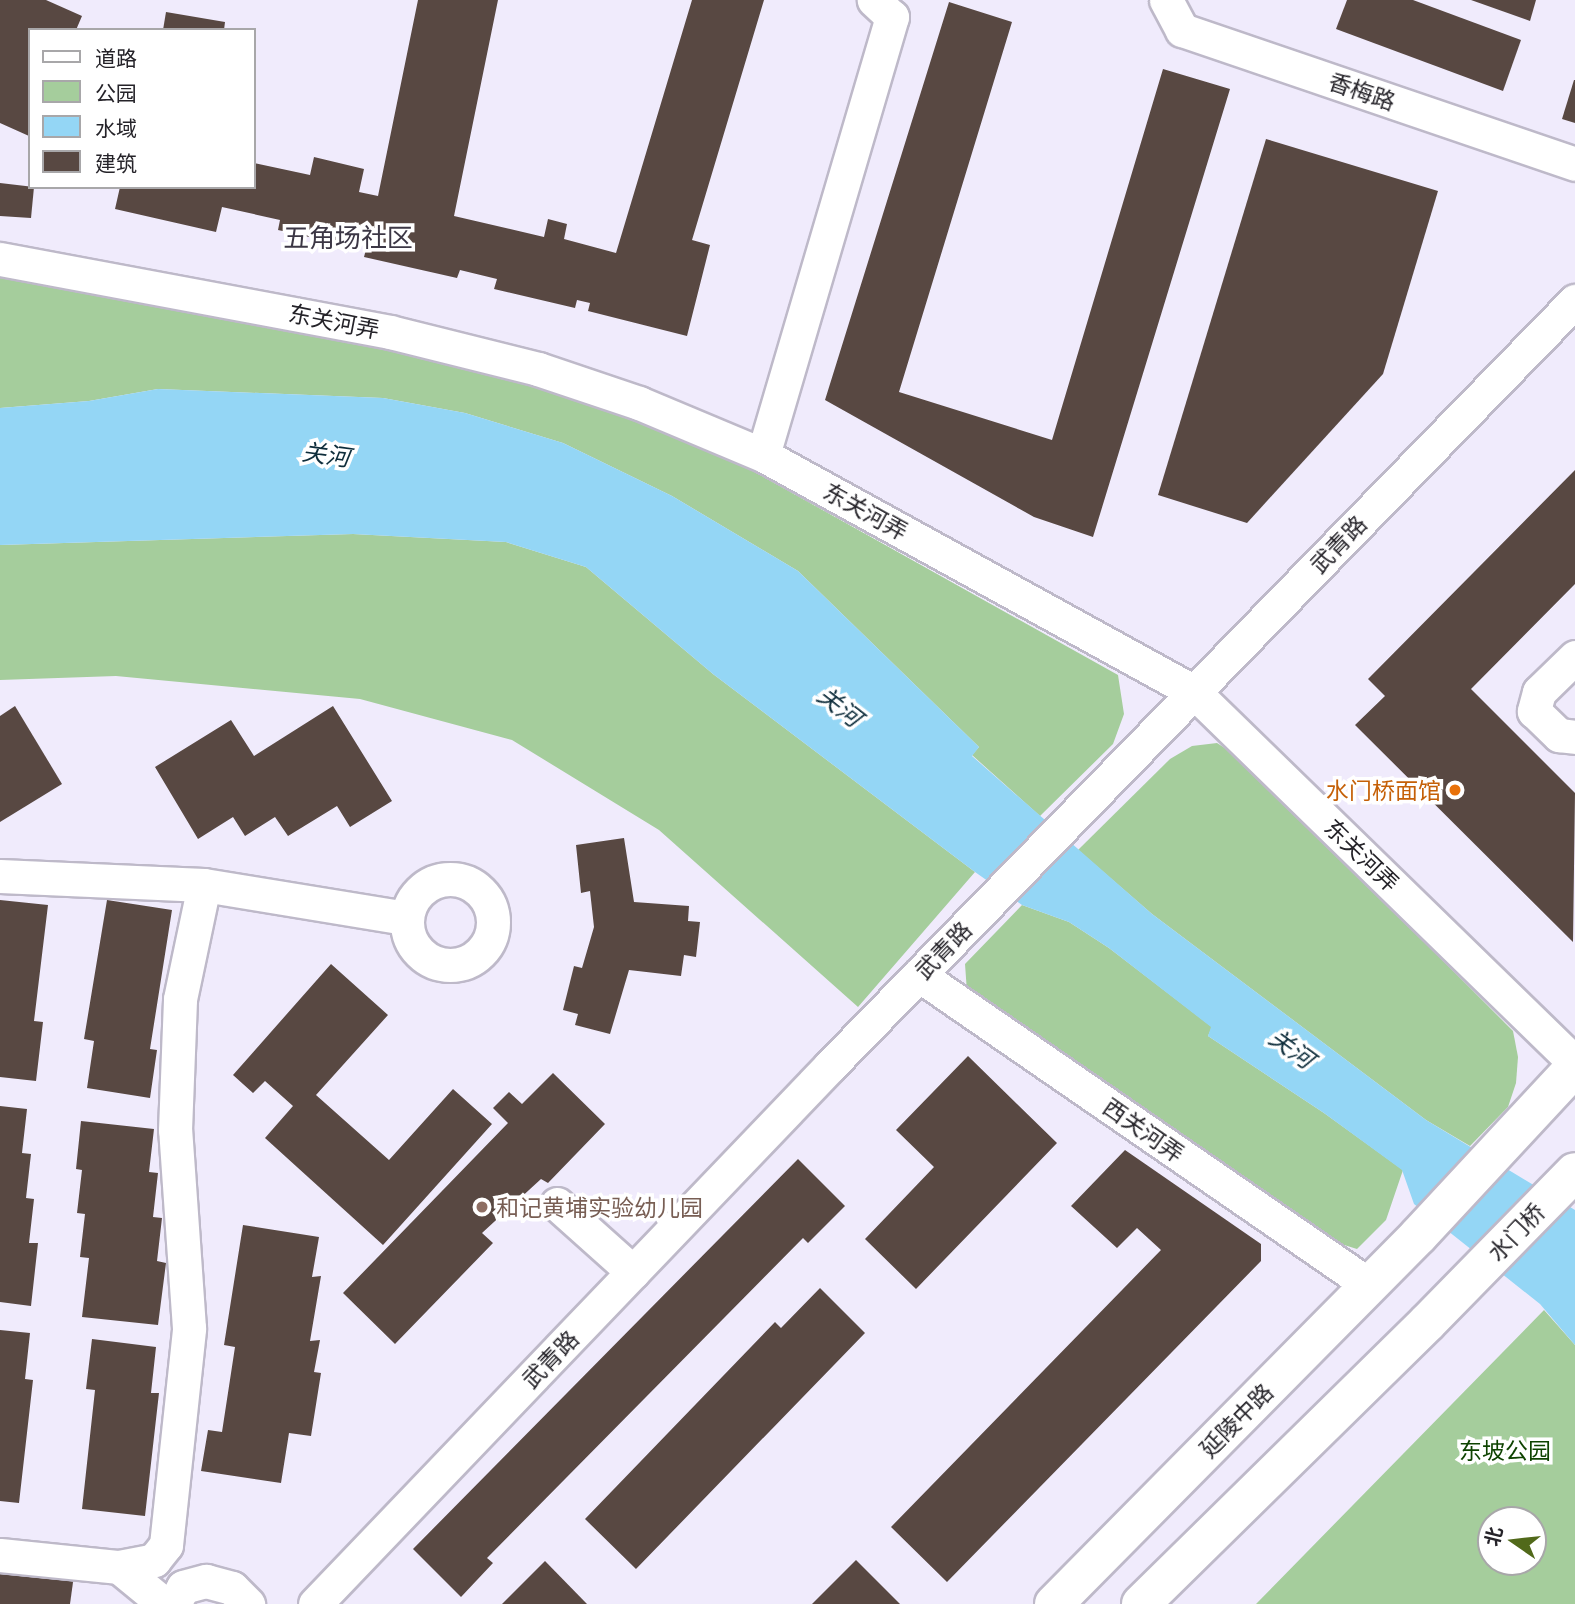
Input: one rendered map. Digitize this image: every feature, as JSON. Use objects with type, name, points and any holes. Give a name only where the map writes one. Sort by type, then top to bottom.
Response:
[{"type":"main road","name":"延陵中路","points":[[1054,1604],[1418,1236],[1575,1065]]},
{"type":"main road","name":"水门桥","points":[[1141,1604],[1568,1179]]},
{"type":"street","name":"香梅路","points":[[1166,0],[1182,30],[1575,164]]},
{"type":"street","points":[[763,455],[888,6]]},
{"type":"street","name":"东关河弄","points":[[0,259],[390,332],[524,366],[639,404],[763,455],[1194,692],[1575,1065]]},
{"type":"street","name":"武青路","points":[[315,1604],[973,919],[1575,300]]},
{"type":"street","points":[[1575,657],[1539,692],[1534,711],[1559,735],[1575,737]]},
{"type":"street","points":[[0,876],[204,885],[406,918]]},
{"type":"street","points":[[0,1555],[119,1567],[154,1560],[166,1545],[189,1328],[175,1130],[180,999],[204,885]]},
{"type":"street","name":"西关河弄","points":[[919,975],[1370,1285]]},
{"type":"street","points":[[557,1204],[633,1272]]},
{"type":"street","points":[[154,1560],[174,1598]]},
{"type":"street","points":[[119,1567],[174,1598]]},
{"type":"street","points":[[174,1598],[206,1581],[232,1588],[247,1604]]},
{"type":"green space","points":[[0,276],[387,350],[535,387],[639,422],[751,470],[1118,675],[1124,714],[1113,744],[1040,816],[972,755],[979,747],[798,571],[672,496],[563,443],[465,413],[383,398],[158,389],[89,401],[0,408]]},
{"type":"green space","points":[[353,534],[506,542],[586,567],[713,674],[975,872],[858,1007],[659,830],[512,740],[360,699],[116,676],[0,680],[0,545]]},
{"type":"green space","points":[[1217,743],[1242,759],[1513,1031],[1518,1057],[1516,1083],[1508,1107],[1470,1146],[1426,1120],[1152,914],[1078,850],[1170,759],[1192,746]]},
{"type":"green space","points":[[1022,905],[1069,922],[1109,948],[1212,1027],[1208,1036],[1324,1113],[1403,1170],[1386,1220],[1357,1249],[1325,1239],[967,992],[965,964]]},
{"type":"green space","name":"东坡公园","points":[[1544,1310],[1575,1345],[1575,1604],[1256,1604]]},
{"type":"water","name":"关河","points":[[158,389],[383,398],[465,413],[563,443],[672,496],[798,571],[979,747],[972,756],[1152,914],[1426,1120],[1575,1210],[1575,1345],[1540,1304],[1414,1204],[1402,1170],[1324,1113],[1208,1036],[1211,1027],[1109,948],[1069,922],[1022,905],[975,872],[713,674],[586,567],[506,542],[353,534],[0,545],[0,408],[89,401]]},
{"type":"building","points":[[0,0],[46,0],[82,16],[77,28],[28,28],[28,136],[0,123]]},
{"type":"building","points":[[418,0],[498,0],[454,216],[544,237],[548,219],[567,224],[564,239],[616,253],[692,0],[764,0],[692,240],[710,245],[687,336],[588,311],[590,303],[577,300],[575,308],[494,289],[497,279],[460,270],[457,278],[364,257],[369,238],[338,231],[336,243],[278,230],[280,220],[222,207],[216,232],[115,209],[120,189],[256,189],[256,163],[310,175],[314,157],[364,169],[359,192],[378,196]]},
{"type":"building","points":[[1347,0],[1413,0],[1521,40],[1503,91],[1336,29]]},
{"type":"building","points":[[1471,0],[1536,0],[1530,21]]},
{"type":"building","points":[[949,2],[1012,22],[899,392],[1052,440],[1163,69],[1230,89],[1093,537],[1034,517],[825,400]]},
{"type":"building","points":[[166,12],[225,22],[224,28],[163,28]]},
{"type":"building","points":[[1575,80],[1575,123],[1562,119]]},
{"type":"building","points":[[1266,139],[1438,191],[1383,374],[1247,523],[1158,495]]},
{"type":"building","points":[[0,183],[34,189],[31,218],[0,216]]},
{"type":"building","points":[[1575,470],[1575,584],[1471,689],[1575,793],[1573,942],[1355,725],[1385,696],[1368,679]]},
{"type":"building","points":[[15,706],[62,784],[0,822],[0,716]]},
{"type":"building","points":[[333,706],[392,801],[350,827],[337,806],[288,836],[275,817],[245,836],[233,817],[198,839],[155,767],[231,720],[254,756]]},
{"type":"building","points":[[624,838],[634,902],[689,906],[688,921],[700,922],[696,957],[684,955],[681,976],[629,970],[610,1034],[575,1025],[578,1014],[563,1010],[574,966],[582,968],[594,927],[590,891],[581,893],[576,845]]},
{"type":"building","points":[[0,900],[48,905],[34,1021],[43,1022],[36,1081],[0,1077]]},
{"type":"building","points":[[107,900],[172,910],[150,1049],[157,1050],[150,1098],[87,1088],[94,1041],[84,1039]]},
{"type":"building","points":[[331,964],[388,1015],[316,1095],[389,1160],[453,1089],[492,1124],[383,1245],[265,1138],[293,1106],[265,1081],[253,1093],[233,1075]]},
{"type":"building","points":[[968,1056],[1057,1143],[916,1289],[865,1239],[934,1167],[896,1130]]},
{"type":"building","points":[[553,1073],[605,1124],[548,1183],[541,1179],[482,1233],[493,1243],[395,1344],[343,1293],[508,1123],[493,1108],[509,1092],[522,1104]]},
{"type":"building","points":[[0,1106],[27,1109],[22,1153],[31,1154],[26,1198],[34,1199],[29,1243],[38,1243],[31,1306],[0,1302]]},
{"type":"building","points":[[81,1121],[154,1129],[149,1172],[158,1173],[153,1217],[162,1218],[157,1261],[166,1263],[158,1325],[82,1317],[89,1258],[80,1257],[85,1214],[77,1213],[82,1170],[76,1169]]},
{"type":"building","points":[[1125,1150],[1261,1244],[1261,1261],[947,1582],[891,1527],[1161,1250],[1137,1228],[1117,1248],[1071,1206]]},
{"type":"building","points":[[798,1159],[845,1206],[808,1243],[803,1238],[487,1558],[493,1563],[461,1597],[413,1549]]},
{"type":"building","points":[[243,1225],[319,1237],[312,1277],[321,1276],[310,1341],[320,1340],[314,1372],[321,1373],[311,1436],[289,1433],[281,1483],[201,1471],[208,1430],[222,1432],[235,1347],[224,1345]]},
{"type":"building","points":[[820,1288],[865,1333],[636,1569],[585,1519],[775,1322],[781,1328]]},
{"type":"building","points":[[0,1330],[30,1333],[25,1379],[33,1380],[19,1503],[0,1501]]},
{"type":"building","points":[[92,1339],[156,1347],[151,1393],[159,1393],[145,1516],[82,1509],[95,1390],[86,1389]]},
{"type":"building","points":[[856,1560],[900,1604],[812,1604]]},
{"type":"building","points":[[545,1561],[587,1604],[502,1604]]},
{"type":"building","points":[[0,1564],[74,1575],[70,1604],[0,1604]]},
{"type":"place","name":"水门桥面馆","points":[[1455,790]]},
{"type":"place","name":"和记黄埔实验幼儿园","points":[[482,1207]]},
{"type":"district","name":"五角场社区","points":[[348,238]]}]
